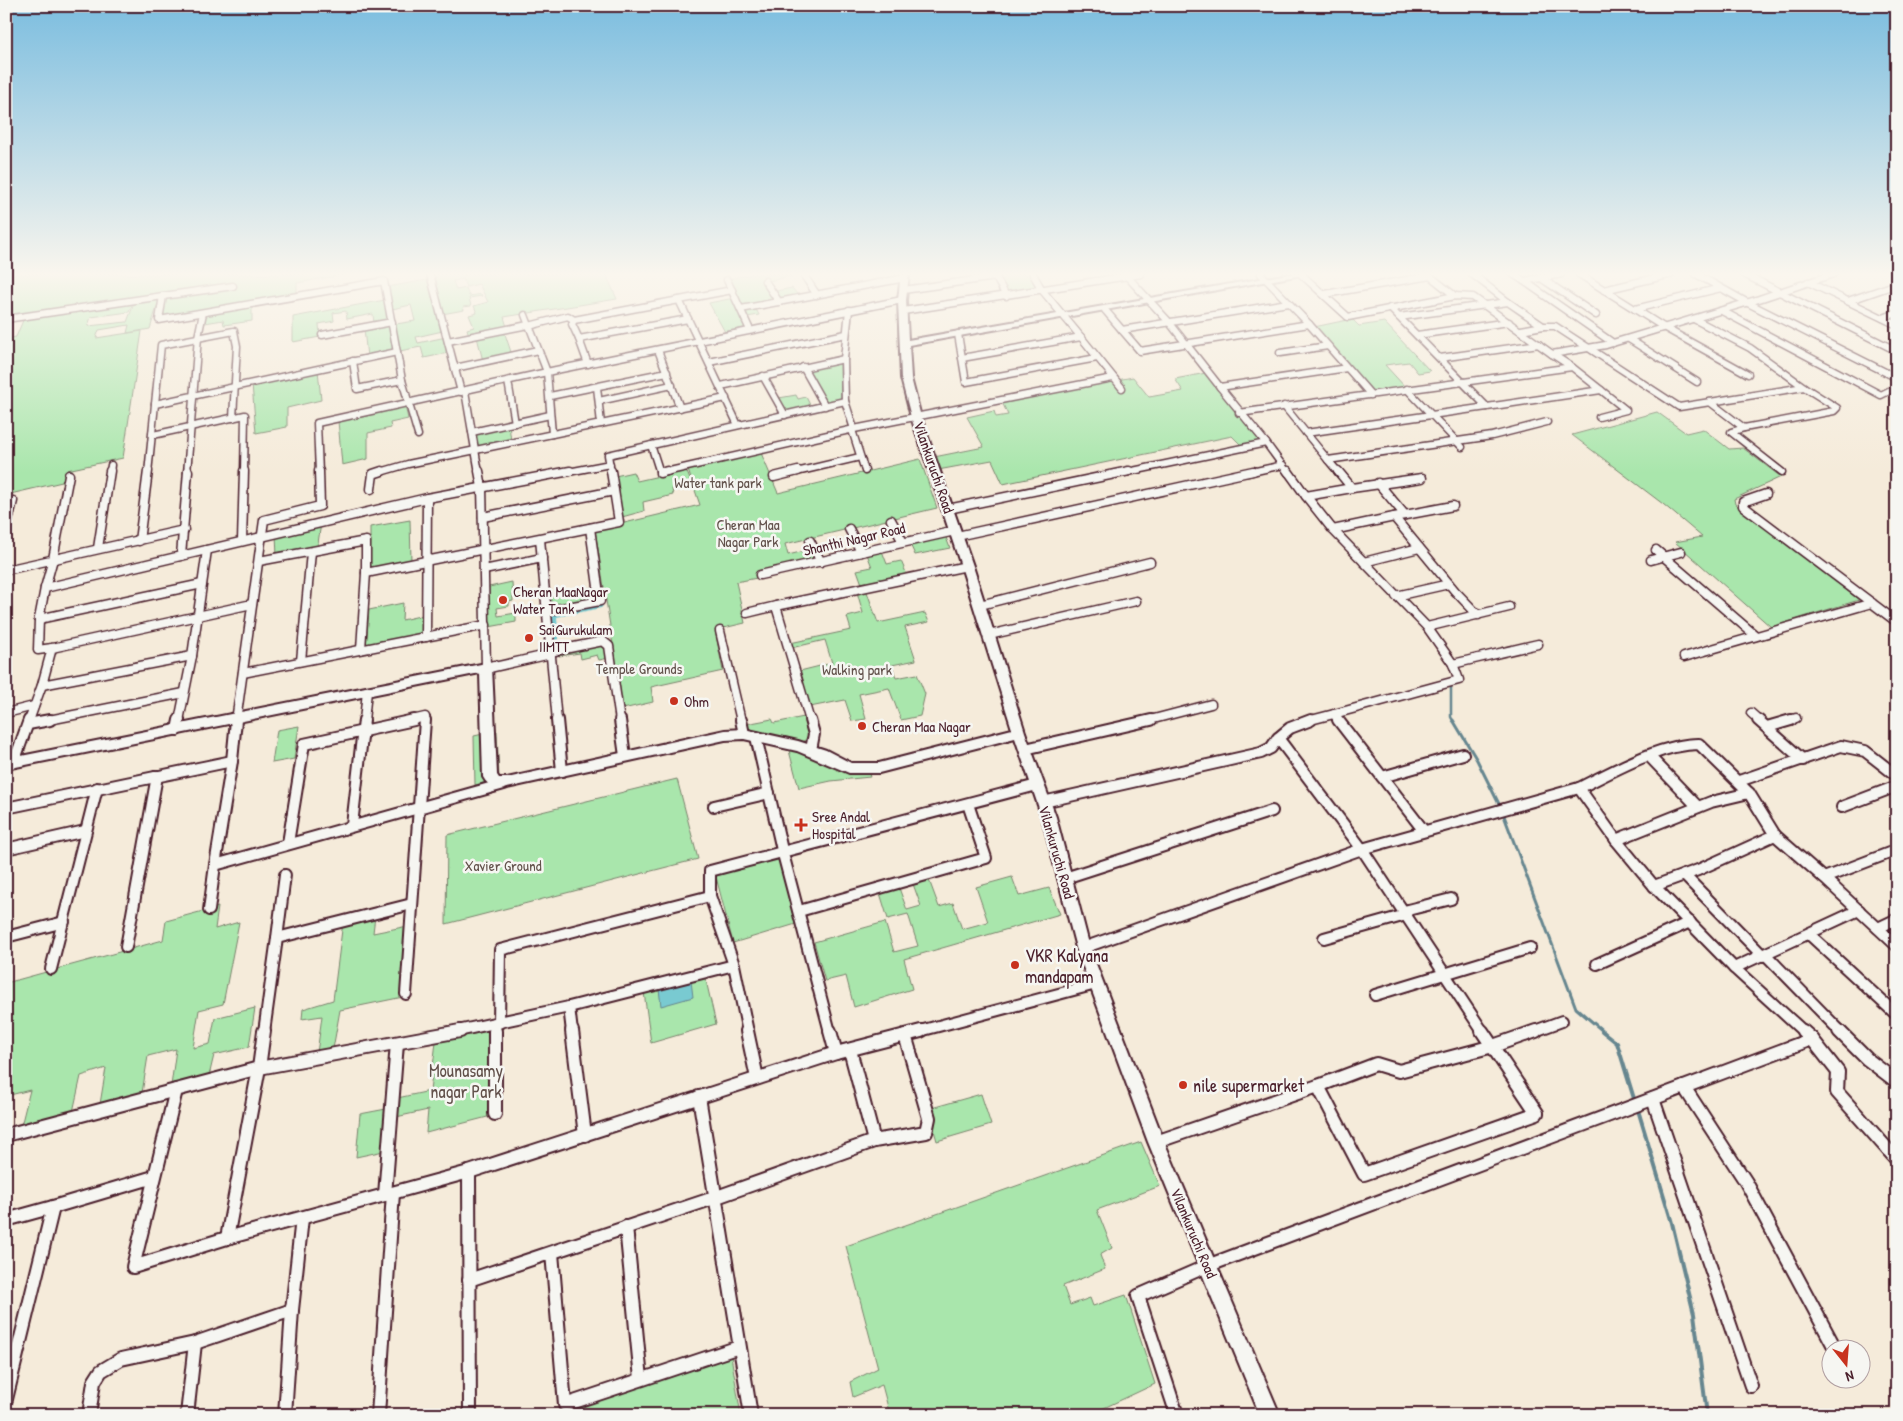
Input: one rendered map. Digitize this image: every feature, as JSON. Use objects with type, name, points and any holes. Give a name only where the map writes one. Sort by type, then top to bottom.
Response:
[{"type":"street","points":[[139,541],[153,435],[160,345],[182,340]]},
{"type":"street","points":[[181,556],[198,340]]},
{"type":"street","points":[[233,418],[236,340]]},
{"type":"street","points":[[395,340],[402,380],[418,435]]},
{"type":"street","points":[[448,340],[463,392],[482,487],[490,777],[496,783],[507,783]]},
{"type":"street","points":[[535,340],[547,372],[552,434]]},
{"type":"street","points":[[579,340],[588,364]]},
{"type":"street","points":[[209,910],[232,761],[236,718],[252,604],[260,562],[264,520],[320,506],[317,423],[698,340]]},
{"type":"street","points":[[699,340],[738,425]]},
{"type":"street","points":[[709,362],[815,340]]},
{"type":"street","points":[[845,340],[845,401],[865,471]]},
{"type":"street","name":"Vilankuruchi Road","points":[[904,340],[906,378],[916,417],[968,566],[1019,732],[1043,802],[1096,984],[1156,1142],[1270,1415]]},
{"type":"street","points":[[904,344],[924,340]]},
{"type":"street","points":[[959,340],[966,382],[1097,358]]},
{"type":"street","points":[[962,358],[1062,340]]},
{"type":"street","points":[[1084,340],[1122,388]]},
{"type":"street","points":[[1131,340],[1140,351],[1209,340]]},
{"type":"street","points":[[1043,802],[1261,753],[1271,748],[1284,731],[1292,726],[1459,680],[1453,664],[1427,627],[1333,530],[1183,340]]},
{"type":"street","points":[[1323,340],[1370,394]]},
{"type":"street","points":[[1422,340],[1487,407]]},
{"type":"street","points":[[1534,340],[1572,367],[1626,410],[1599,417]]},
{"type":"street","points":[[1576,340],[1677,406],[1682,407],[1804,387]]},
{"type":"street","points":[[1609,340],[1613,343]]},
{"type":"street","points":[[1552,354],[1622,340]]},
{"type":"street","points":[[1633,340],[1697,382]]},
{"type":"street","points":[[1687,340],[1748,374]]},
{"type":"street","points":[[1735,340],[1750,348],[1837,408],[1834,411],[1730,432],[1782,472]]},
{"type":"street","points":[[1779,340],[1881,395],[1896,388]]},
{"type":"street","points":[[1823,340],[1897,378]]},
{"type":"street","points":[[1875,340],[1897,351]]},
{"type":"street","points":[[1440,358],[1539,344]]},
{"type":"street","points":[[1280,353],[1328,346]]},
{"type":"street","points":[[455,368],[538,350]]},
{"type":"street","points":[[658,350],[680,408]]},
{"type":"street","points":[[155,404],[397,352]]},
{"type":"street","points":[[720,386],[844,359]]},
{"type":"street","points":[[352,361],[357,389],[402,380]]},
{"type":"street","points":[[803,367],[825,406]]},
{"type":"street","points":[[1239,413],[1572,367]]},
{"type":"street","points":[[1220,388],[1347,368]]},
{"type":"street","points":[[550,396],[667,372]]},
{"type":"street","points":[[763,376],[785,415]]},
{"type":"street","points":[[651,445],[660,473],[853,429],[1113,378]]},
{"type":"street","points":[[508,381],[515,423]]},
{"type":"street","points":[[599,401],[672,385]]},
{"type":"street","points":[[597,387],[601,424]]},
{"type":"street","points":[[1407,389],[1462,447]]},
{"type":"street","points":[[1306,434],[1601,390]]},
{"type":"street","points":[[371,489],[373,474],[408,464],[476,452],[552,434],[726,398]]},
{"type":"street","points":[[366,573],[619,522],[608,455],[845,401]]},
{"type":"street","points":[[1710,402],[1744,428]]},
{"type":"street","points":[[1284,406],[1352,488]]},
{"type":"street","points":[[153,435],[245,415],[242,541]]},
{"type":"street","points":[[472,432],[550,415]]},
{"type":"street","points":[[1328,460],[1492,436],[1547,422]]},
{"type":"street","points":[[948,509],[1266,443]]},
{"type":"street","points":[[774,477],[860,457]]},
{"type":"street","points":[[45,588],[427,498],[610,464]]},
{"type":"street","points":[[98,548],[111,465]]},
{"type":"street","points":[[956,533],[1283,465]]},
{"type":"street","points":[[69,475],[39,620],[38,650],[252,604]]},
{"type":"street","points":[[1306,496],[1378,483],[1422,478]]},
{"type":"street","points":[[1378,483],[1405,515]]},
{"type":"street","points":[[483,517],[614,491]]},
{"type":"street","points":[[1766,494],[1743,502],[1743,506],[1897,622]]},
{"type":"street","points":[[426,636],[427,498]]},
{"type":"street","points":[[6,529],[13,501]]},
{"type":"street","points":[[1333,530],[1453,506]]},
{"type":"street","points":[[1394,517],[1449,584],[1478,615]]},
{"type":"street","points":[[891,520],[903,542]]},
{"type":"street","points":[[548,612],[598,604],[598,601],[600,601],[589,528]]},
{"type":"street","points":[[849,529],[861,552]]},
{"type":"street","points":[[6,570],[184,530]]},
{"type":"street","name":"Shanthi Nagar Road","points":[[760,575],[903,542],[956,533]]},
{"type":"street","points":[[540,539],[562,771]]},
{"type":"street","points":[[810,540],[821,562]]},
{"type":"street","points":[[260,562],[366,541],[361,649]]},
{"type":"street","points":[[1364,562],[1420,548]]},
{"type":"street","points":[[177,730],[192,656],[207,550]]},
{"type":"street","points":[[1656,550],[1756,636]]},
{"type":"street","points":[[301,661],[311,552]]},
{"type":"street","points":[[1651,560],[1682,552]]},
{"type":"street","points":[[484,570],[542,558]]},
{"type":"street","points":[[980,605],[1150,562]]},
{"type":"street","points":[[747,613],[968,566]]},
{"type":"street","points":[[39,620],[202,584]]},
{"type":"street","points":[[1396,596],[1449,584]]},
{"type":"street","points":[[989,635],[1136,601]]},
{"type":"street","points":[[1684,657],[1872,603]]},
{"type":"street","points":[[776,606],[814,734],[811,750]]},
{"type":"street","points":[[1427,627],[1509,607]]},
{"type":"street","points":[[243,673],[486,625]]},
{"type":"street","points":[[720,632],[769,793],[782,850],[836,1053]]},
{"type":"street","points":[[9,765],[486,668],[603,641],[609,646],[625,756]]},
{"type":"street","points":[[1453,664],[1538,644]]},
{"type":"street","points":[[9,765],[28,724],[42,685],[52,648]]},
{"type":"street","points":[[42,685],[192,656]]},
{"type":"street","points":[[352,825],[367,692]]},
{"type":"street","points":[[28,724],[184,694]]},
{"type":"street","points":[[1025,749],[1095,734],[1211,704]]},
{"type":"street","points":[[6,713],[34,706]]},
{"type":"street","points":[[1751,713],[1803,760]]},
{"type":"street","points":[[1334,714],[1424,831]]},
{"type":"street","points":[[288,843],[304,744],[425,717],[406,994]]},
{"type":"street","points":[[9,765],[236,718]]},
{"type":"street","points":[[1767,727],[1796,718]]},
{"type":"street","points":[[216,865],[288,843],[507,783],[725,735],[750,735],[811,750],[849,768],[879,768],[1019,732]]},
{"type":"street","points":[[1278,738],[1362,849],[1537,1113],[1364,1174],[1318,1086]]},
{"type":"street","points":[[1084,948],[1362,849],[1579,788],[1650,757],[1691,742],[1699,744],[1739,781],[1749,793],[1775,835],[1897,946]]},
{"type":"street","points":[[1739,781],[1841,746],[1859,747],[1897,776]]},
{"type":"street","points":[[1382,777],[1463,754]]},
{"type":"street","points":[[1650,757],[1698,807]]},
{"type":"street","points":[[6,808],[232,761]]},
{"type":"street","points":[[126,947],[156,776]]},
{"type":"street","points":[[757,1078],[734,966],[710,896],[710,871],[782,850],[1037,785]]},
{"type":"street","points":[[1842,808],[1897,786]]},
{"type":"street","points":[[51,969],[97,788]]},
{"type":"street","points":[[1579,788],[1616,840],[1654,886],[1734,968],[1812,1039],[1838,1072],[1837,1092],[1897,1160]]},
{"type":"street","points":[[714,806],[769,793]]},
{"type":"street","points":[[1616,840],[1698,807],[1749,793]]},
{"type":"street","points":[[799,911],[986,858],[968,804]]},
{"type":"street","points":[[1065,878],[1272,811]]},
{"type":"street","points":[[6,849],[85,831]]},
{"type":"street","points":[[1654,886],[1684,875],[1775,835]]},
{"type":"street","points":[[1824,878],[1897,850]]},
{"type":"street","points":[[227,1238],[259,1068],[285,874]]},
{"type":"street","points":[[1684,875],[1867,1059],[1897,1082]]},
{"type":"street","points":[[495,1114],[500,950],[710,896]]},
{"type":"street","points":[[1324,938],[1451,899]]},
{"type":"street","points":[[277,938],[412,904]]},
{"type":"street","points":[[1734,968],[1764,956],[1859,910]]},
{"type":"street","points":[[1878,928],[1897,919]]},
{"type":"street","points":[[6,937],[64,922]]},
{"type":"street","points":[[1597,964],[1690,922]]},
{"type":"street","points":[[1809,934],[1897,1015]]},
{"type":"street","points":[[1375,995],[1530,948]]},
{"type":"street","points":[[6,1135],[259,1068],[497,1023],[570,1007],[734,966]]},
{"type":"street","points":[[176,1090],[133,1267],[227,1238],[469,1172],[836,1053],[1096,984]]},
{"type":"street","points":[[570,1007],[585,1135]]},
{"type":"street","points":[[1156,1142],[1376,1064],[1399,1071],[1493,1046],[1562,1021]]},
{"type":"street","points":[[469,1280],[714,1198],[874,1141],[926,1132],[929,1118],[906,1035]]},
{"type":"street","points":[[1177,1415],[1138,1296],[1208,1266],[1812,1039]]},
{"type":"street","points":[[378,1415],[397,1043]]},
{"type":"street","points":[[850,1050],[874,1141]]},
{"type":"street","points":[[1684,1087],[1712,1124],[1733,1159],[1830,1338]]},
{"type":"street","points":[[699,1097],[751,1415]]},
{"type":"street","points":[[1642,1103],[1751,1386]]},
{"type":"street","points":[[469,1172],[470,1415]]},
{"type":"street","points":[[6,1220],[154,1177]]},
{"type":"street","points":[[6,1399],[53,1207]]},
{"type":"street","points":[[285,1415],[292,1310],[302,1218]]},
{"type":"street","points":[[626,1227],[641,1379]]},
{"type":"street","points":[[552,1253],[565,1405],[739,1347]]},
{"type":"street","points":[[89,1415],[94,1382],[101,1371],[121,1359],[195,1344],[292,1310]]},
{"type":"street","points":[[187,1415],[195,1344]]},
{"type":"green space","points":[[6,340],[141,340],[123,458],[67,470],[62,482],[6,495]]},
{"type":"green space","points":[[365,340],[417,340],[418,343],[446,340],[448,353],[424,358],[421,347],[367,357]]},
{"type":"green space","points":[[478,340],[507,340],[512,355],[483,361]]},
{"type":"green space","points":[[1326,340],[1401,340],[1430,371],[1418,373],[1409,362],[1385,365],[1406,388],[1373,393]]},
{"type":"green space","points":[[840,361],[841,400],[825,404],[805,368]]},
{"type":"green space","points":[[318,370],[321,400],[287,408],[287,427],[256,433],[252,384]]},
{"type":"green space","points":[[1206,373],[1260,441],[1241,445],[1232,436],[1003,484],[992,460],[938,470],[934,457],[984,447],[967,417],[994,411],[996,417],[1008,415],[1002,402],[1133,377],[1149,397],[1183,391],[1175,379]]},
{"type":"green space","points":[[796,395],[798,399],[806,397],[811,407],[787,413],[779,398]]},
{"type":"green space","points":[[405,406],[408,419],[390,423],[391,428],[368,433],[368,459],[342,465],[338,421]]},
{"type":"green space","points":[[1657,412],[1686,433],[1703,429],[1729,449],[1743,448],[1781,477],[1734,499],[1735,504],[1859,600],[1771,627],[1675,542],[1702,537],[1663,504],[1572,435]]},
{"type":"green space","points":[[509,425],[511,441],[477,449],[474,433]]},
{"type":"green space","name":"Cheran Maa Nagar Park","points":[[761,453],[778,493],[920,459],[937,508],[785,544],[788,555],[813,549],[817,560],[756,573],[757,578],[736,582],[745,623],[715,630],[723,671],[651,687],[653,702],[623,709],[595,530],[700,505],[688,470]]},
{"type":"green space","points":[[686,470],[692,484],[672,489],[673,495],[643,502],[644,511],[622,517],[615,476],[633,472],[637,481]]},
{"type":"green space","points":[[410,520],[411,560],[370,568],[370,527]]},
{"type":"green space","points":[[321,523],[317,550],[277,557],[276,534]]},
{"type":"green space","points":[[945,535],[950,548],[915,555],[909,542]]},
{"type":"green space","points":[[882,551],[887,564],[901,561],[907,575],[862,584],[857,570],[872,567],[867,554]]},
{"type":"green space","points":[[512,582],[513,601],[509,602],[509,606],[497,608],[498,616],[516,613],[516,622],[489,627],[486,600],[489,599],[489,587]]},
{"type":"green space","points":[[594,587],[596,602],[549,612],[547,598]]},
{"type":"green space","name":"Walking park","points":[[866,589],[878,623],[925,613],[929,622],[905,627],[916,660],[892,665],[896,678],[917,674],[925,694],[920,716],[901,720],[889,688],[859,694],[866,719],[852,721],[845,700],[810,707],[800,671],[832,663],[825,640],[791,648],[790,643],[851,630],[847,617],[863,613],[857,592]]},
{"type":"green space","points":[[403,603],[402,620],[424,615],[424,635],[366,647],[369,610]]},
{"type":"green space","points":[[602,643],[608,647],[609,658],[599,660],[597,655],[581,659],[580,653],[559,656],[558,652]]},
{"type":"green space","points":[[804,717],[808,735],[804,742],[749,731],[746,724],[772,719],[774,723]]},
{"type":"green space","points":[[299,726],[294,759],[272,763],[277,730]]},
{"type":"green space","points":[[497,731],[499,779],[475,785],[474,736]]},
{"type":"green space","points":[[788,747],[868,771],[870,777],[831,781],[799,788]]},
{"type":"green space","name":"Xavier Ground","points":[[677,779],[698,859],[446,924],[447,835]]},
{"type":"green space","points":[[778,855],[796,924],[733,943],[715,873]]},
{"type":"green space","points":[[1012,877],[1019,896],[1049,888],[1060,914],[904,959],[912,989],[854,1007],[846,976],[825,981],[814,942],[885,922],[894,952],[918,946],[908,914],[888,919],[880,893],[899,888],[907,910],[921,906],[913,884],[929,880],[939,907],[953,903],[962,929],[988,922],[976,887]]},
{"type":"green space","points":[[218,907],[215,929],[239,922],[223,1004],[199,1010],[193,1048],[210,1044],[215,1018],[255,1008],[249,1047],[214,1055],[209,1076],[171,1086],[176,1049],[148,1056],[142,1093],[100,1104],[106,1068],[81,1076],[73,1112],[21,1126],[30,1090],[6,1096],[6,983],[163,940],[166,921]]},
{"type":"green space","points":[[375,916],[373,933],[408,926],[403,997],[340,1010],[333,1049],[317,1053],[322,1016],[302,1019],[303,1009],[333,1000],[343,922]]},
{"type":"green space","points":[[705,976],[716,1024],[651,1043],[644,992]]},
{"type":"green space","name":"Mounasamy nagar Park","points":[[502,1028],[499,1114],[426,1133],[428,1110],[396,1117],[393,1149],[356,1157],[360,1114],[386,1109],[388,1100],[430,1091],[436,1042]]},
{"type":"green space","points":[[981,1094],[991,1125],[937,1141],[928,1109]]},
{"type":"green space","points":[[1141,1142],[1160,1186],[1097,1210],[1112,1248],[1100,1255],[1105,1269],[1063,1286],[1070,1305],[1090,1298],[1093,1306],[1126,1295],[1155,1384],[1089,1415],[890,1415],[882,1385],[853,1397],[850,1382],[878,1368],[846,1246]]},
{"type":"green space","points":[[731,1356],[741,1415],[561,1415],[561,1412]]},
{"type":"water","points":[[691,981],[693,997],[661,1006],[659,989]]},
{"type":"waterway","points":[[565,647],[555,649],[552,615],[598,606]]},
{"type":"waterway","points":[[544,630],[546,651]]},
{"type":"waterway","points":[[1451,685],[1451,717],[1453,721]]},
{"type":"waterway","points":[[1453,720],[1477,760],[1501,808]]},
{"type":"waterway","points":[[1503,813],[1576,1008],[1604,1032]]},
{"type":"waterway","points":[[1602,1031],[1617,1043],[1635,1102]]},
{"type":"waterway","points":[[1638,1110],[1672,1223],[1694,1314],[1707,1415]]},
{"type":"place","name":"Cheran MaaNagar Water Tank","points":[[503,600]]},
{"type":"place","name":"SaiGurukulam IIMTT","points":[[529,638]]},
{"type":"place","name":"Ohm","points":[[674,701]]},
{"type":"place","name":"Cheran Maa Nagar","points":[[862,726]]},
{"type":"place","name":"Sree Andal Hospital","points":[[801,825]]},
{"type":"place","name":"VKR Kalyana mandapam","points":[[1015,965]]},
{"type":"place","name":"nile supermarket","points":[[1183,1085]]},
{"type":"park label","name":"Water tank park","points":[[718,482]]},
{"type":"park label","name":"Temple Grounds","points":[[639,668]]}]
